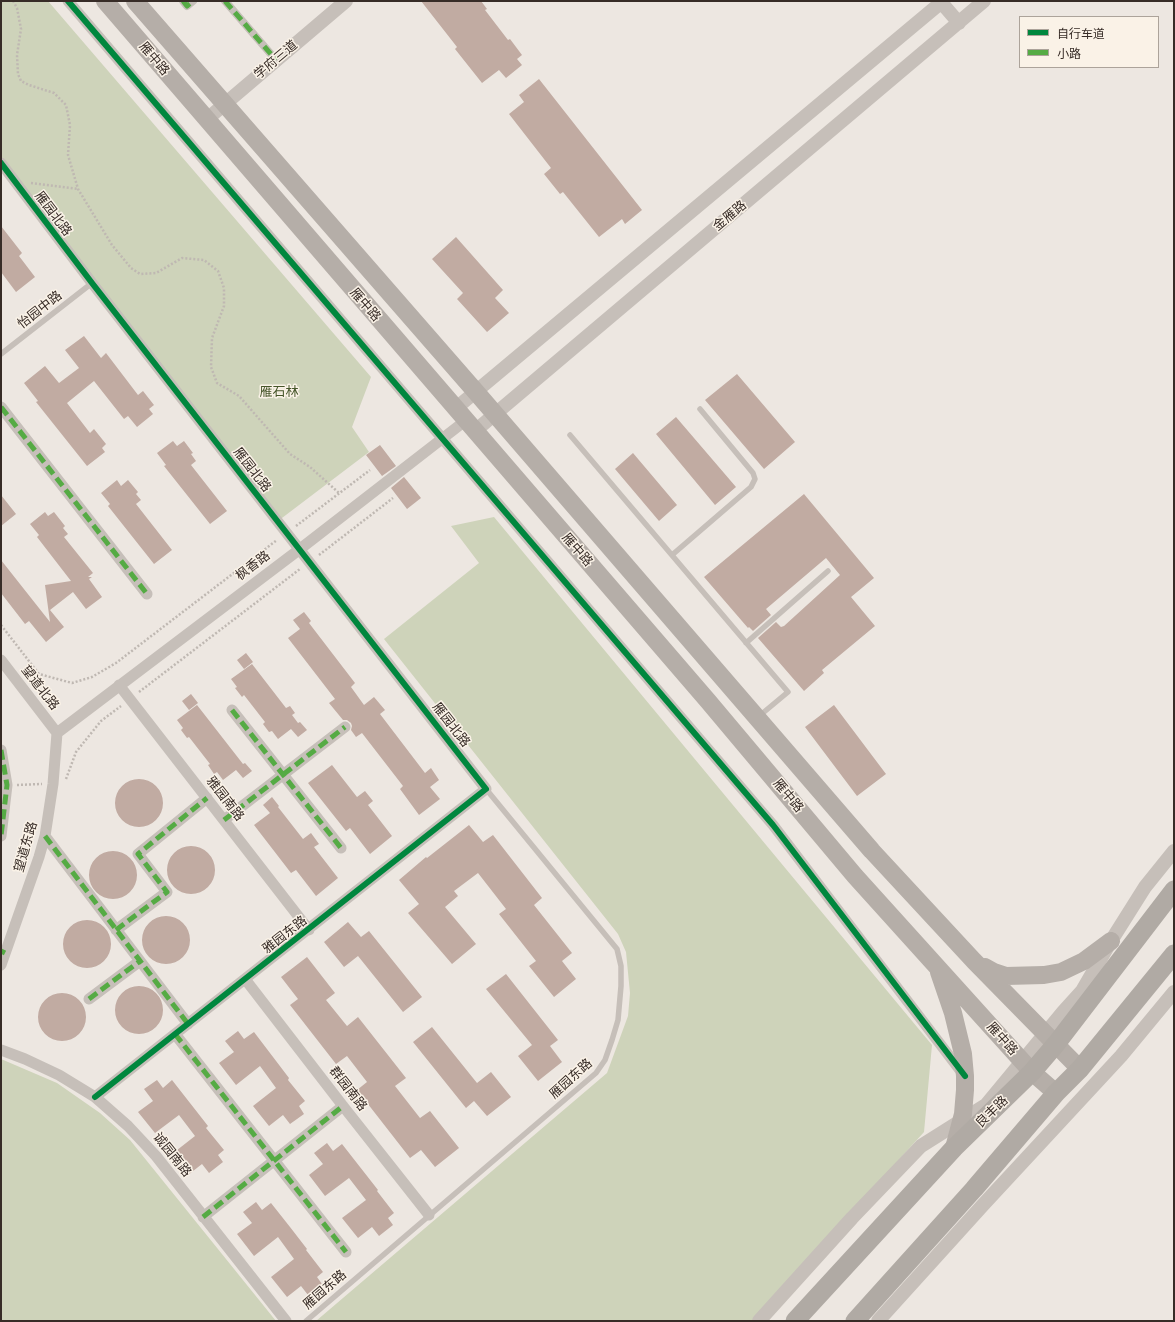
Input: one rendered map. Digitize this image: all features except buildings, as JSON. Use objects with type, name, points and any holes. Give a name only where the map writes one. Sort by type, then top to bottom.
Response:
[{"type":"highway","name":"良丰路","points":[[795,1321],[1027,1067],[1174,890]]},
{"type":"highway","points":[[855,1321],[974,1189],[1056,1093],[1080,1068],[1174,954]]},
{"type":"main road","name":"雁中路","points":[[104,1],[708,701],[855,876],[1027,1067],[1056,1093]]},
{"type":"main road","name":"雁中路","points":[[135,1],[476,392],[872,851],[974,961],[1080,1068]]},
{"type":"main road","points":[[974,961],[994,972],[1006,976],[1044,975],[1062,972],[1084,961],[1111,941]]},
{"type":"main road","points":[[937,966],[953,1012],[963,1054],[965,1090],[961,1121],[954,1148]]},
{"type":"street","points":[[68,1],[773,825],[965,1076]]},
{"type":"street","points":[[183,1],[187,6],[193,1]]},
{"type":"street","points":[[225,1],[276,60]]},
{"type":"street","name":"学府三道","points":[[206,120],[346,1]]},
{"type":"street","name":"金雁路","points":[[465,420],[494,414],[984,1]]},
{"type":"street","points":[[465,420],[476,392],[941,2],[959,23]]},
{"type":"street","name":"雁园北路","points":[[1,163],[92,283],[486,789]]},
{"type":"street","points":[[1,407],[147,594]]},
{"type":"street","name":"枫香路","points":[[57,733],[300,549],[465,420]]},
{"type":"street","name":"望道北路","points":[[1,660],[57,733]]},
{"type":"street","name":"雅园南路","points":[[119,685],[309,930]]},
{"type":"street","points":[[232,710],[341,848]]},
{"type":"street","points":[[224,820],[344,727]]},
{"type":"street","name":"望道东路","points":[[1,965],[3,952],[39,857],[45,836],[53,784],[57,733]]},
{"type":"street","points":[[1,750],[7,785],[1,836]]},
{"type":"street","name":"雅园东路","points":[[95,1097],[309,930],[486,789]]},
{"type":"street","points":[[116,930],[167,892],[138,854],[207,798]]},
{"type":"street","points":[[45,836],[188,1024]]},
{"type":"street","points":[[1051,1038],[1082,992],[1111,941],[1145,887],[1174,851]]},
{"type":"street","points":[[1151,880],[1174,864]]},
{"type":"street","points":[[89,999],[140,961]]},
{"type":"street","name":"群园南路","points":[[245,980],[430,1215]]},
{"type":"street","points":[[878,1321],[1121,1056],[1174,992]]},
{"type":"street","points":[[175,1034],[346,1252]]},
{"type":"street","name":"诚园南路","points":[[1,1050],[25,1059],[59,1075],[95,1097],[128,1126],[156,1156],[286,1321]]},
{"type":"street","points":[[759,1321],[852,1218],[921,1146],[986,1105],[1027,1067]]},
{"type":"street","points":[[203,1217],[343,1106]]},
{"type":"lane","name":"怡园中路","points":[[1,354],[92,283]]},
{"type":"lane","points":[[672,555],[751,487],[754,479],[754,474],[700,409]]},
{"type":"lane","points":[[570,435],[788,692],[757,718]]},
{"type":"lane","points":[[746,643],[828,571]]},
{"type":"lane","name":"雁园东路","points":[[306,1321],[599,1070],[605,1060],[612,1040],[619,1009],[621,966],[619,956],[614,946],[486,789]]},
{"type":"path","points":[[13,1],[17,8],[21,29],[17,55],[18,74],[21,81],[54,93],[66,106],[70,125],[68,155],[78,189],[112,245],[131,268],[140,274],[156,273],[182,258],[204,260],[218,271],[224,288],[224,306],[212,338],[211,367],[217,383],[239,396],[290,454],[310,467],[339,493]]},
{"type":"path","points":[[14,180],[78,189]]},
{"type":"path","points":[[1,625],[39,674],[72,683],[92,677],[116,663],[370,470]]},
{"type":"path","points":[[7,785],[65,783],[76,752],[101,721],[393,498]]},
{"type":"green space","name":"雁石林","points":[[1,1],[48,1],[371,377],[352,427],[369,452],[278,521],[1,163]]},
{"type":"green space","points":[[494,517],[932,1045],[924,1132],[753,1321],[316,1321],[607,1073],[628,1016],[630,993],[626,952],[618,934],[384,639],[479,563],[451,526]]},
{"type":"green space","points":[[1,1059],[57,1083],[100,1113],[130,1140],[276,1321],[1,1321]]},
{"type":"marked path","points":[[183,1],[187,6],[193,1]]},
{"type":"marked path","points":[[225,1],[276,60]]},
{"type":"marked path","points":[[1,407],[147,594]]},
{"type":"marked path","points":[[232,710],[341,848]]},
{"type":"marked path","points":[[224,820],[345,727]]},
{"type":"marked path","points":[[1,750],[7,785],[1,836]]},
{"type":"marked path","points":[[116,930],[167,892],[138,854],[207,798]]},
{"type":"marked path","points":[[45,836],[188,1024]]},
{"type":"marked path","points":[[1,951],[5,953]]},
{"type":"marked path","points":[[89,999],[140,961]]},
{"type":"marked path","points":[[175,1034],[346,1252]]},
{"type":"marked path","points":[[203,1217],[343,1106]]},
{"type":"cycle path","points":[[68,1],[773,825],[965,1076]]},
{"type":"cycle path","points":[[1,163],[92,283],[486,789],[95,1097]]}]
